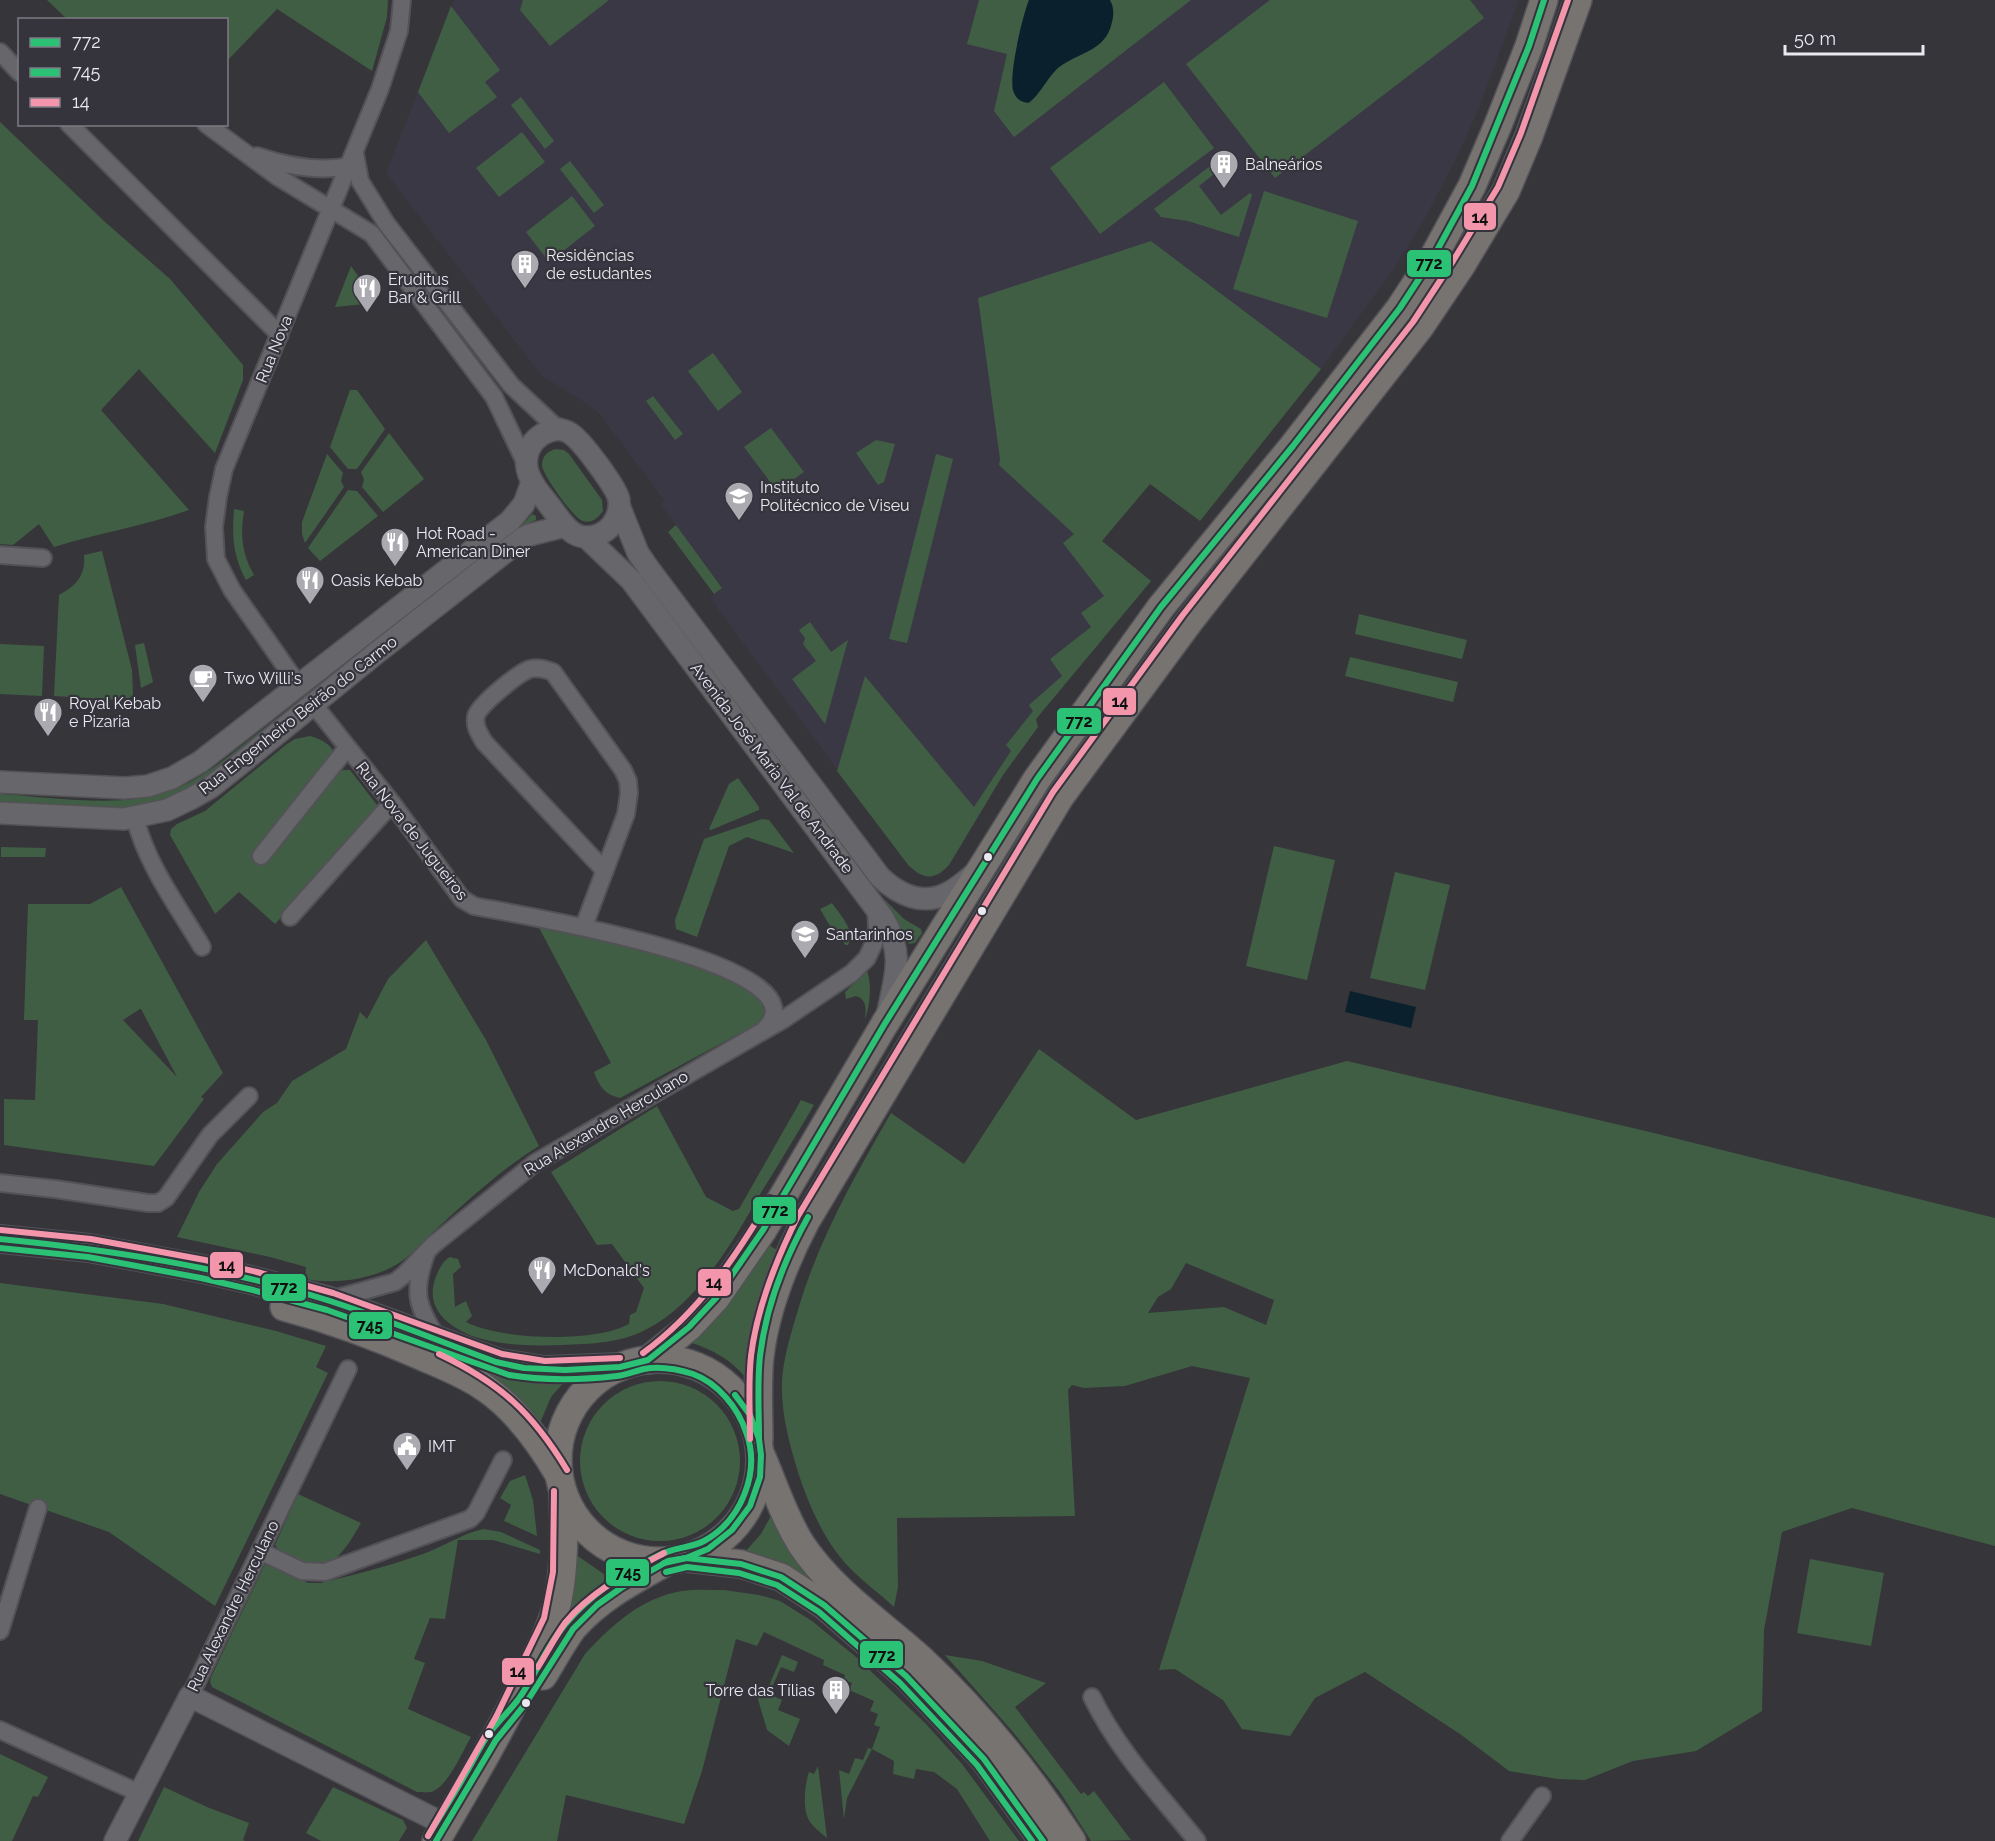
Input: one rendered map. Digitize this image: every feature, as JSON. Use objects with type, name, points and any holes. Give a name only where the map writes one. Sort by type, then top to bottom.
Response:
[{"type":"main road","points":[[648,1359],[689,1327],[716,1298],[763,1230],[884,1025],[1037,779],[1161,607],[1293,446],[1400,308],[1434,256],[1472,186],[1529,46],[1544,0]]},
{"type":"main road","points":[[496,1740],[526,1703],[573,1629],[597,1605],[677,1559],[708,1549],[732,1530],[750,1506],[760,1477],[760,1355],[778,1279],[806,1221],[1060,798],[1188,622],[1420,327],[1461,266],[1506,191],[1529,136],[1578,0]]},
{"type":"main road","points":[[0,1239],[89,1248],[191,1266],[330,1300],[500,1363],[524,1368],[565,1370],[620,1367]]},
{"type":"main road","points":[[0,1256],[159,1277],[298,1311],[371,1334],[446,1367],[484,1387],[509,1408],[536,1437],[561,1483],[570,1508],[590,1534],[617,1552],[650,1561],[677,1559],[741,1564],[781,1577],[824,1605],[906,1676],[976,1751],[1043,1841]]},
{"type":"main road","points":[[441,1833],[496,1740],[546,1637],[557,1603],[564,1549],[560,1445],[567,1417],[583,1392],[608,1372],[648,1359],[669,1359],[701,1368],[729,1387],[750,1415],[790,1524],[801,1544],[839,1590],[921,1660],[968,1705],[1002,1744],[1072,1841]]},
{"type":"street","name":"Rua Nova","points":[[299,686],[232,590],[216,559],[214,527],[218,497],[225,469],[352,160],[394,51],[401,20],[402,0]]},
{"type":"street","points":[[0,52],[18,71]]},
{"type":"street","points":[[71,126],[280,335]]},
{"type":"street","name":"Avenida José Maria Val de Andrade","points":[[209,126],[278,177],[372,234],[494,396],[529,473],[565,526],[572,533],[586,537],[625,573],[876,907],[893,936],[898,961],[884,1025]]},
{"type":"street","points":[[244,152],[303,167],[330,170],[352,160]]},
{"type":"street","name":"Avenida José Maria Val de Andrade","points":[[352,160],[360,181],[386,223],[511,385],[558,429],[570,433],[581,443],[617,494],[620,508],[638,553],[649,569],[880,877],[902,895],[921,898],[948,893],[978,871]]},
{"type":"street","points":[[529,473],[530,444],[548,430],[558,429]]},
{"type":"street","name":"Rua Engenheiro Beirão do Carmo","points":[[0,782],[125,788],[148,786],[172,778],[200,762],[510,521],[524,504],[529,473]]},
{"type":"street","points":[[586,537],[600,534],[610,527],[620,508]]},
{"type":"street","name":"Rua Engenheiro Beirão do Carmo","points":[[0,813],[107,819],[135,818],[167,810],[211,787],[374,655],[524,538],[565,526]]},
{"type":"street","points":[[0,555],[43,558]]},
{"type":"street","points":[[584,926],[605,872],[626,814],[628,781],[623,770],[553,672],[540,668],[531,669],[484,704],[477,714],[476,727],[484,742],[605,872]]},
{"type":"street","name":"Rua Nova de Jugueiros","points":[[314,705],[392,803],[462,899],[488,910],[584,926],[706,962],[756,984],[771,999],[774,1015],[772,1022],[764,1029]]},
{"type":"street","points":[[261,856],[347,748]]},
{"type":"street","points":[[291,917],[392,803]]},
{"type":"street","points":[[135,818],[148,857],[202,947]]},
{"type":"street","name":"Rua Alexandre Herculano","points":[[330,1300],[395,1282],[427,1250],[535,1163],[784,1019],[829,990],[852,973],[867,958],[874,943],[876,907]]},
{"type":"street","points":[[0,1183],[158,1203],[166,1198],[177,1184],[210,1136],[249,1096]]},
{"type":"street","points":[[427,1250],[419,1274],[418,1296],[425,1319],[438,1340]]},
{"type":"street","name":"Rua Alexandre Herculano","points":[[115,1841],[190,1695],[348,1369]]},
{"type":"street","points":[[260,1551],[302,1571],[325,1572],[470,1519],[476,1513],[503,1460]]},
{"type":"street","points":[[0,1631],[38,1508]]},
{"type":"street","points":[[190,1695],[441,1833]]},
{"type":"street","points":[[1092,1698],[1103,1721],[1118,1743],[1197,1841]]},
{"type":"street","points":[[0,1730],[139,1793]]},
{"type":"street","points":[[1510,1841],[1542,1796]]},
{"type":"shaded area","points":[[454,0],[1519,0],[1479,108],[1456,159],[1424,220],[1393,270],[1321,369],[1151,241],[1000,460],[1151,581],[1036,719],[1038,727],[1003,775],[949,865],[941,874],[930,877],[919,875],[909,866],[710,598],[722,587],[661,505],[665,501],[599,413],[542,376],[386,173]]},
{"type":"green space","points":[[47,0],[388,0],[387,17],[372,71],[277,9],[228,60],[228,18],[66,18]]},
{"type":"green space","points":[[523,0],[609,0],[550,46],[520,10]]},
{"type":"green space","points":[[979,0],[1191,0],[1014,137],[994,111],[1007,54],[967,44]]},
{"type":"green space","points":[[1270,0],[1470,0],[1484,18],[1275,178],[1186,64]]},
{"type":"green space","points":[[451,6],[500,70],[485,82],[497,97],[449,133],[418,92]]},
{"type":"green space","points":[[1164,82],[1214,148],[1100,234],[1050,168]]},
{"type":"green space","points":[[521,97],[554,141],[545,149],[511,105]]},
{"type":"green space","points":[[0,122],[104,221],[170,279],[243,365],[243,380],[215,453],[139,369],[101,410],[189,510],[156,521],[54,547],[39,524],[13,545],[0,544]]},
{"type":"green space","points":[[522,132],[545,162],[499,197],[476,168]]},
{"type":"green space","points":[[1222,157],[1227,164],[1199,186],[1221,215],[1250,193],[1252,195],[1239,237],[1188,221],[1161,217],[1154,209]]},
{"type":"green space","points":[[570,161],[604,205],[594,213],[560,169]]},
{"type":"green space","points":[[1264,191],[1358,221],[1327,318],[1233,289]]},
{"type":"green space","points":[[572,196],[595,226],[549,262],[526,232]]},
{"type":"green space","points":[[1151,241],[1321,369],[1200,521],[1150,484],[1102,541],[1151,581],[1036,719],[1038,727],[1003,775],[949,865],[939,874],[924,876],[909,866],[837,771],[865,676],[974,807],[1011,751],[1006,745],[1033,711],[1029,705],[1062,676],[1050,659],[1091,627],[1081,613],[1104,596],[1063,543],[1074,534],[999,465],[978,298]]},
{"type":"green space","points":[[351,266],[375,300],[365,304],[335,307]]},
{"type":"green space","points":[[713,353],[742,392],[718,411],[688,371]]},
{"type":"green space","points":[[350,390],[357,390],[385,429],[357,469],[348,469],[330,447]]},
{"type":"green space","points":[[653,396],[683,434],[675,440],[646,401]]},
{"type":"green space","points":[[771,428],[804,472],[777,491],[744,447]]},
{"type":"green space","points":[[389,433],[424,479],[383,512],[362,487],[364,480],[361,472]]},
{"type":"green space","points":[[876,440],[895,444],[884,482],[878,485],[856,453]]},
{"type":"green space","points":[[555,449],[564,450],[569,454],[602,500],[603,511],[594,520],[586,522],[579,518],[566,505],[544,471],[542,466],[544,457]]},
{"type":"green space","points":[[327,454],[343,473],[341,481],[344,487],[305,543],[302,522]]},
{"type":"green space","points":[[936,454],[953,459],[907,643],[889,639]]},
{"type":"green space","points":[[348,490],[357,491],[378,516],[320,561],[308,548]]},
{"type":"green space","points":[[234,509],[244,511],[243,544],[254,575],[246,580],[238,563],[234,546]]},
{"type":"green space","points":[[532,514],[536,516],[536,520],[529,523],[190,789],[167,800],[125,809],[0,803],[0,794],[109,801],[131,799],[170,791],[194,780],[229,756]]},
{"type":"green space","points":[[676,525],[722,588],[714,594],[668,532]]},
{"type":"green space","points":[[102,551],[132,670],[133,695],[127,700],[54,696],[59,595],[79,579],[84,555]]},
{"type":"green space","points":[[1359,614],[1467,640],[1462,659],[1355,634]]},
{"type":"green space","points":[[810,622],[831,652],[848,640],[825,724],[792,679],[816,661],[803,644],[805,638],[799,630]]},
{"type":"green space","points":[[144,643],[153,682],[141,688],[135,645]]},
{"type":"green space","points":[[0,644],[44,646],[42,696],[0,694]]},
{"type":"green space","points":[[1350,657],[1458,682],[1453,702],[1345,676]]},
{"type":"green space","points":[[310,736],[325,743],[335,756],[255,854],[261,865],[337,773],[343,770],[350,770],[377,805],[376,815],[275,924],[239,892],[215,914],[170,835],[171,829],[205,811],[287,744],[295,739]]},
{"type":"green space","points":[[738,778],[759,810],[709,829],[729,784]]},
{"type":"green space","points":[[762,819],[769,820],[794,853],[747,837],[729,846],[697,937],[676,929],[675,920],[704,839]]},
{"type":"green space","points":[[1274,846],[1335,860],[1307,980],[1246,966]]},
{"type":"green space","points":[[1,847],[46,848],[45,857],[1,857]]},
{"type":"green space","points":[[1395,872],[1450,885],[1425,990],[1370,978]]},
{"type":"green space","points":[[121,887],[223,1073],[201,1097],[204,1099],[154,1166],[4,1145],[4,1099],[35,1100],[38,1020],[24,1020],[28,904],[90,904]],"holes":[[[141,1009],[177,1077],[123,1020]]]},
{"type":"green space","points":[[877,892],[904,919],[921,929],[922,933],[915,943],[909,944]]},
{"type":"green space","points":[[832,903],[849,928],[848,945],[845,945],[837,930],[833,931],[820,909]]},
{"type":"green space","points":[[537,924],[641,947],[748,984],[768,1005],[759,1023],[620,1098],[615,1097],[603,1089],[594,1072],[611,1063]]},
{"type":"green space","points":[[426,940],[486,1040],[539,1146],[484,1187],[428,1236],[410,1255],[392,1267],[368,1276],[342,1281],[305,1279],[306,1267],[177,1237],[199,1192],[217,1164],[263,1112],[277,1103],[292,1081],[346,1049],[360,1012],[367,1019],[388,979]]},
{"type":"green space","points":[[867,971],[870,995],[865,1019],[864,1002],[856,996],[846,999],[845,992]]},
{"type":"green space","points":[[1039,1049],[1136,1120],[1347,1061],[1654,1133],[1995,1218],[1995,1546],[1852,1508],[1782,1532],[1764,1630],[1762,1711],[1696,1751],[1633,1761],[1585,1780],[1558,1779],[1509,1771],[1460,1734],[1365,1672],[1315,1698],[1290,1736],[1242,1729],[1223,1700],[1175,1669],[1159,1670],[1250,1378],[1192,1366],[1125,1386],[1084,1388],[1072,1385],[1068,1390],[1075,1516],[897,1518],[898,1587],[894,1607],[846,1564],[833,1548],[815,1516],[798,1472],[786,1428],[782,1394],[784,1366],[791,1335],[813,1265],[849,1188],[891,1113],[964,1164]],"holes":[[[1186,1263],[1274,1300],[1266,1325],[1224,1307],[1148,1313],[1158,1297],[1171,1289]]]},
{"type":"green space","points":[[801,1100],[814,1105],[727,1249],[714,1268],[683,1303],[647,1329],[606,1342],[517,1345],[472,1336],[453,1326],[439,1313],[433,1296],[433,1285],[441,1266],[450,1257],[458,1259],[461,1267],[453,1274],[455,1307],[466,1301],[472,1316],[466,1322],[481,1328],[501,1333],[548,1337],[594,1334],[629,1324],[630,1315],[636,1312],[644,1288],[612,1244],[597,1245],[551,1172],[657,1106],[706,1197],[733,1211],[739,1209]]},
{"type":"green space","points":[[761,1241],[779,1251],[746,1378],[722,1356],[692,1343],[710,1323]]},
{"type":"green space","points":[[0,1283],[163,1304],[276,1331],[326,1346],[316,1367],[328,1373],[215,1606],[109,1532],[0,1494]]},
{"type":"green space","points":[[469,1366],[566,1380],[551,1397],[540,1423]]},
{"type":"green space","points":[[660,1381],[676,1382],[691,1387],[705,1394],[717,1404],[727,1416],[734,1430],[739,1445],[739,1477],[734,1492],[727,1506],[717,1518],[705,1528],[691,1535],[676,1540],[660,1541],[644,1540],[629,1535],[615,1528],[603,1518],[593,1506],[586,1492],[581,1477],[580,1461],[581,1445],[586,1430],[593,1416],[603,1404],[615,1394],[629,1387],[644,1382]]},
{"type":"green space","points":[[525,1475],[533,1500],[537,1536],[504,1521],[511,1505],[500,1498],[510,1481]]},
{"type":"green space","points":[[298,1494],[361,1523],[350,1542],[336,1558],[328,1563],[309,1566],[297,1562],[275,1545]]},
{"type":"green space","points":[[773,1512],[1006,1774],[744,1553],[761,1534]]},
{"type":"green space","points":[[484,1529],[501,1532],[540,1550],[540,1554],[493,1540],[458,1540],[445,1619],[430,1618],[414,1659],[425,1663],[408,1709],[471,1737],[449,1776],[437,1789],[431,1792],[417,1792],[212,1687],[211,1677],[267,1560],[308,1583],[321,1583],[408,1559]]},
{"type":"green space","points":[[575,1554],[608,1577],[577,1608],[571,1618],[563,1613]]},
{"type":"green space","points":[[1810,1559],[1884,1573],[1871,1646],[1797,1633]]},
{"type":"green space","points":[[724,1590],[759,1595],[780,1601],[812,1621],[856,1657],[926,1724],[962,1764],[1019,1841],[990,1841],[957,1789],[934,1772],[916,1769],[914,1779],[893,1774],[894,1761],[872,1749],[880,1727],[874,1725],[878,1714],[870,1711],[874,1701],[849,1690],[852,1683],[844,1680],[845,1675],[823,1665],[824,1660],[764,1632],[757,1646],[736,1639],[702,1771],[684,1824],[566,1795],[557,1841],[472,1841],[585,1654],[595,1644],[628,1614],[654,1599],[682,1591]]},
{"type":"green space","points":[[782,1655],[798,1662],[794,1672],[781,1667],[769,1694],[782,1700],[778,1710],[800,1719],[789,1746],[767,1730],[755,1689],[756,1686],[768,1688]]},
{"type":"green space","points":[[945,1655],[982,1661],[1046,1683],[1015,1707],[1081,1794],[1084,1792],[1088,1796],[1094,1791],[1131,1840],[1091,1841],[1060,1792],[1013,1732]]},
{"type":"green space","points":[[868,1748],[872,1749],[847,1798],[844,1819],[839,1770],[849,1774],[855,1758],[863,1760]]},
{"type":"green space","points":[[0,1754],[48,1777],[38,1797],[33,1796],[12,1841],[0,1841]]},
{"type":"green space","points":[[818,1766],[827,1838],[810,1822],[805,1806],[809,1772],[814,1774]]},
{"type":"green space","points":[[164,1787],[249,1823],[243,1840],[245,1841],[138,1841]]},
{"type":"green space","points":[[333,1787],[403,1820],[407,1828],[399,1841],[321,1841],[306,1833]]},
{"type":"water","points":[[1029,0],[1110,0],[1113,14],[1109,32],[1104,40],[1098,46],[1058,68],[1028,103],[1017,97],[1012,86],[1017,47]]},
{"type":"water","points":[[1350,991],[1416,1007],[1411,1028],[1345,1012]]},
{"type":"transit line","name":"772","points":[[0,1239],[166,1261],[290,1289],[393,1323],[496,1362],[524,1368],[565,1370],[620,1367],[648,1360],[689,1327],[716,1298],[763,1230],[884,1025],[1037,779],[1161,607],[1293,446],[1400,308],[1434,256],[1472,186],[1529,46],[1544,0]]},
{"type":"transit line","name":"14","points":[[750,1439],[750,1376],[754,1338],[768,1284],[798,1216],[1053,792],[1182,616],[1413,322],[1453,261],[1498,187],[1521,133],[1568,0]]},
{"type":"transit line","name":"14","points":[[643,1353],[682,1320],[699,1302],[729,1263],[770,1199]]},
{"type":"transit line","name":"772","points":[[759,1439],[758,1387],[763,1337],[777,1284],[808,1217]]},
{"type":"transit line","name":"14","points":[[1,1230],[91,1239],[257,1272],[333,1293],[502,1354],[545,1361],[620,1358]]},
{"type":"transit line","name":"745","points":[[0,1248],[88,1257],[253,1290],[327,1310],[509,1375],[576,1379],[621,1375],[650,1368],[681,1371],[711,1383],[732,1405],[746,1432],[751,1463],[749,1479],[738,1508],[717,1532],[704,1541],[666,1552],[637,1567],[606,1587],[578,1611],[555,1638],[520,1697],[485,1739],[428,1836]]},
{"type":"transit line","name":"14","points":[[439,1354],[480,1376],[513,1401],[541,1431],[567,1470]]},
{"type":"transit line","name":"772","points":[[436,1841],[496,1740],[526,1703],[573,1629],[597,1605],[621,1588],[668,1561],[686,1558],[708,1549],[732,1530],[750,1506],[760,1477],[759,1439],[750,1415],[735,1395]]},
{"type":"transit line","name":"14","points":[[428,1836],[496,1717],[544,1618],[553,1572],[554,1491]]},
{"type":"transit line","name":"14","points":[[538,1667],[565,1623],[586,1602],[598,1592],[664,1553]]},
{"type":"transit line","name":"772","points":[[664,1563],[686,1558],[741,1564],[781,1577],[824,1605],[906,1676],[984,1759],[1043,1841]]},
{"type":"transit line","name":"745","points":[[666,1572],[687,1567],[739,1573],[777,1585],[819,1612],[900,1683],[977,1765],[1032,1841]]},
{"type":"place","name":"Balneários","points":[[1224,190]]},
{"type":"place","name":"Residências de estudantes","points":[[525,290]]},
{"type":"place","name":"Eruditus Bar & Grill","points":[[367,314]]},
{"type":"place","name":"Instituto Politécnico de Viseu","points":[[739,522]]},
{"type":"place","name":"Hot Road - American Diner","points":[[395,568]]},
{"type":"place","name":"Oasis Kebab","points":[[310,606]]},
{"type":"place","name":"Two Willi's","points":[[203,704]]},
{"type":"place","name":"Royal Kebab e Pizaria","points":[[48,738]]},
{"type":"place","name":"Santarinhos","points":[[805,960]]},
{"type":"place","name":"McDonald's","points":[[542,1296]]},
{"type":"place","name":"IMT","points":[[407,1472]]},
{"type":"place","name":"Torre das Tílias","points":[[836,1716]]}]
